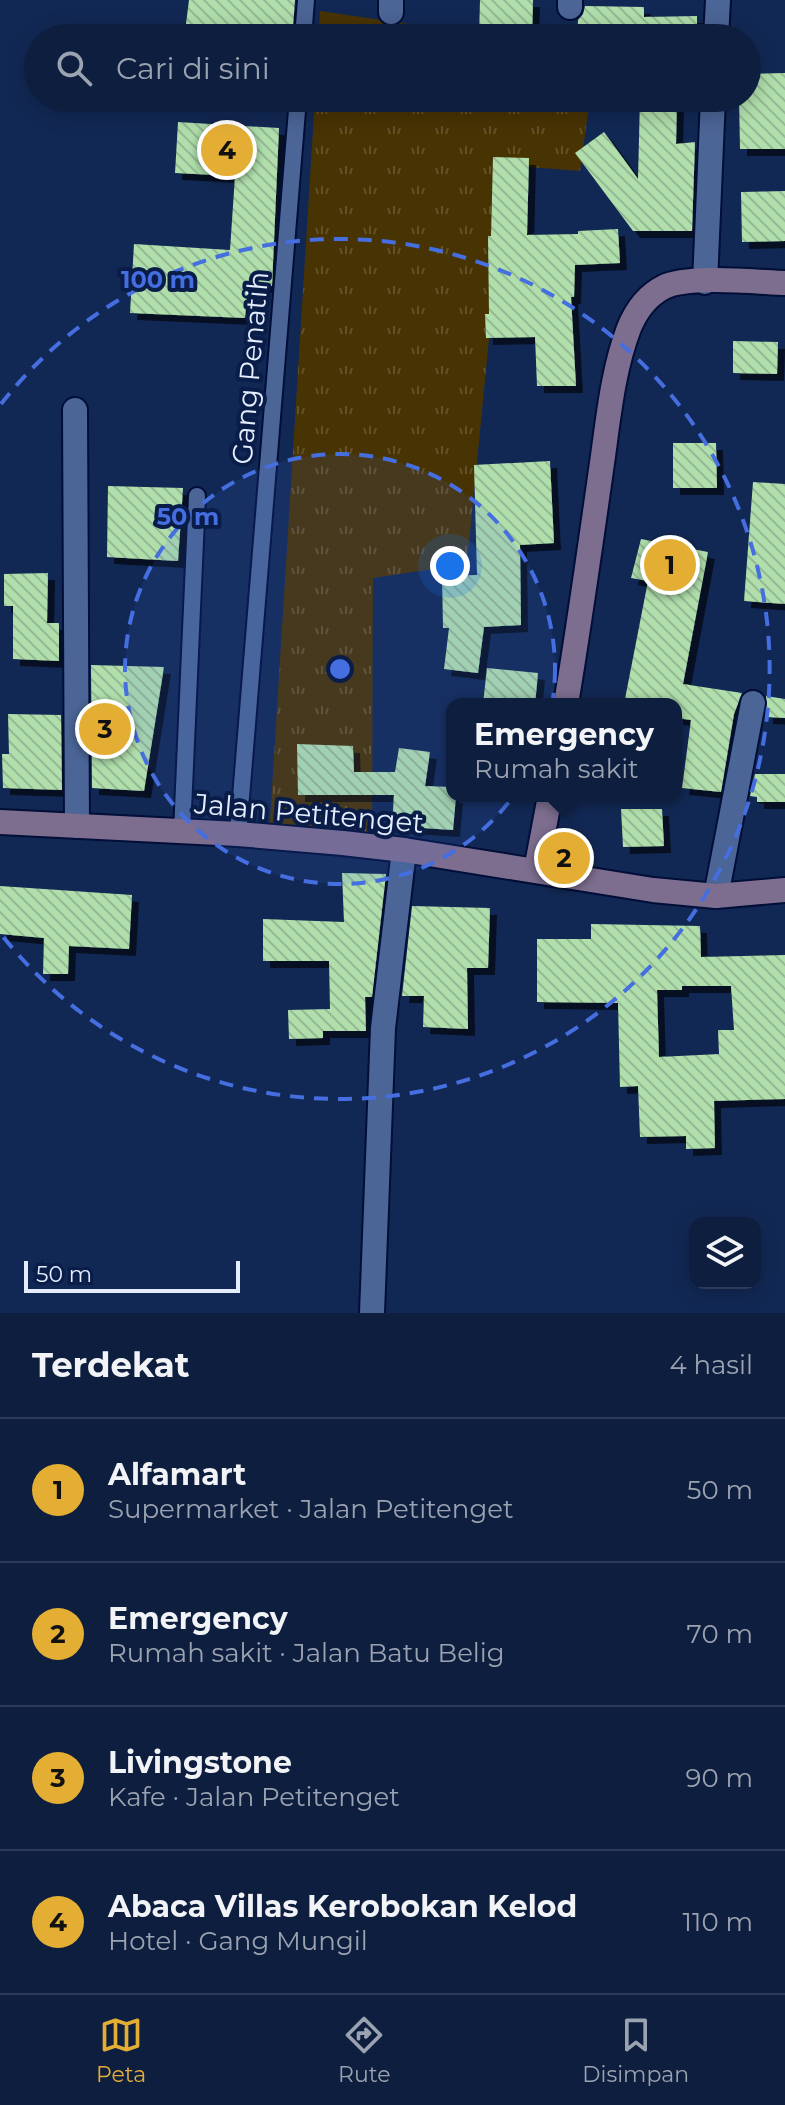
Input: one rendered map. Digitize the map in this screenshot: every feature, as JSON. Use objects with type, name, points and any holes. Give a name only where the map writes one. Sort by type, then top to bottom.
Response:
[{"type":"main road","points":[[567,698],[613,387],[624,344],[636,315],[651,296],[672,285],[705,282],[785,283]]},
{"type":"main road","points":[[536,870],[549,802]]},
{"type":"main road","name":"Jalan Petitenget","points":[[0,822],[238,834],[404,850],[606,884],[716,896],[785,890]]},
{"type":"street","points":[[717,24],[718,0]]},
{"type":"street","points":[[705,282],[712,112]]},
{"type":"street","points":[[75,410],[77,826]]},
{"type":"street","points":[[716,896],[753,703]]},
{"type":"street","points":[[372,1313],[383,1028],[404,850]]},
{"type":"lane","points":[[304,24],[306,0]]},
{"type":"lane","name":"Gang Penatih","points":[[238,834],[297,112]]},
{"type":"lane","points":[[182,832],[197,496]]},
{"type":"green space","points":[[320,11],[409,24],[320,24]]},
{"type":"green space","points":[[314,112],[588,112],[580,171],[506,165],[467,564],[373,578],[372,852],[269,837]]},
{"type":"building","points":[[189,0],[295,0],[293,24],[186,24]]},
{"type":"building","points":[[480,0],[533,0],[532,24],[479,24]]},
{"type":"building","points":[[585,6],[644,7],[644,17],[697,16],[697,24],[578,24]]},
{"type":"building","points":[[785,73],[785,149],[740,149],[739,112],[761,112],[761,74]]},
{"type":"building","points":[[640,112],[677,112],[676,144],[695,142],[692,231],[633,231],[575,153],[604,132],[638,179]]},
{"type":"building","points":[[178,122],[279,128],[272,286],[248,285],[245,318],[130,313],[134,244],[230,250],[235,176],[175,173]]},
{"type":"building","points":[[493,157],[529,158],[527,235],[618,229],[620,263],[575,265],[574,297],[571,297],[576,386],[537,386],[535,337],[486,338]]},
{"type":"building","points":[[785,191],[785,241],[742,242],[741,192]]},
{"type":"building","points":[[733,341],[778,342],[777,374],[733,373]]},
{"type":"building","points":[[673,443],[716,443],[717,488],[673,488]]},
{"type":"building","points":[[550,461],[554,543],[520,545],[521,625],[484,627],[478,673],[444,669],[449,628],[443,628],[442,576],[477,575],[474,465]]},
{"type":"building","points":[[753,482],[785,484],[785,604],[744,601]]},
{"type":"building","points":[[108,486],[183,488],[178,561],[107,557]]},
{"type":"building","points":[[641,539],[708,552],[683,684],[742,693],[734,714],[721,792],[682,788],[691,720],[682,719],[682,698],[625,698],[648,581],[631,578]]},
{"type":"building","points":[[48,573],[47,623],[59,623],[59,661],[13,659],[13,606],[4,606],[4,574]]},
{"type":"building","points":[[91,665],[164,667],[144,791],[92,788]]},
{"type":"building","points":[[487,668],[538,673],[536,698],[484,698]]},
{"type":"building","points":[[766,696],[785,699],[785,718],[766,717]]},
{"type":"building","points":[[8,714],[61,715],[62,790],[3,788],[2,754],[9,754]]},
{"type":"building","points":[[297,744],[353,746],[354,772],[395,772],[399,748],[430,752],[425,786],[446,787],[446,802],[455,802],[453,830],[392,826],[394,795],[298,795]]},
{"type":"building","points":[[755,774],[785,774],[785,802],[757,802],[757,797],[750,796]]},
{"type":"building","points":[[621,809],[662,809],[664,846],[623,847]]},
{"type":"building","points":[[342,873],[386,874],[372,997],[365,997],[366,1031],[323,1031],[323,1038],[289,1039],[288,1010],[330,1009],[329,961],[263,961],[263,919],[344,922]]},
{"type":"building","points":[[0,886],[132,895],[129,949],[69,946],[68,974],[43,974],[44,938],[0,934]]},
{"type":"building","points":[[412,906],[490,908],[488,968],[467,968],[468,1029],[423,1027],[424,996],[402,996]]},
{"type":"building","points":[[591,924],[700,926],[701,957],[785,955],[785,1099],[714,1101],[715,1148],[686,1149],[686,1136],[640,1137],[638,1086],[620,1087],[618,1003],[537,1002],[537,939],[591,939]],"holes":[[[682,986],[731,986],[734,1030],[718,1030],[719,1054],[659,1057],[657,990],[682,990]]]},
{"type":"place","name":"Abaca Villas Kerobokan Kelod","points":[[227,150]]},
{"type":"place","name":"Alfamart","points":[[670,565]]},
{"type":"place","name":"Livingstone","points":[[105,729]]},
{"type":"place","name":"Emergency","points":[[564,858]]}]
